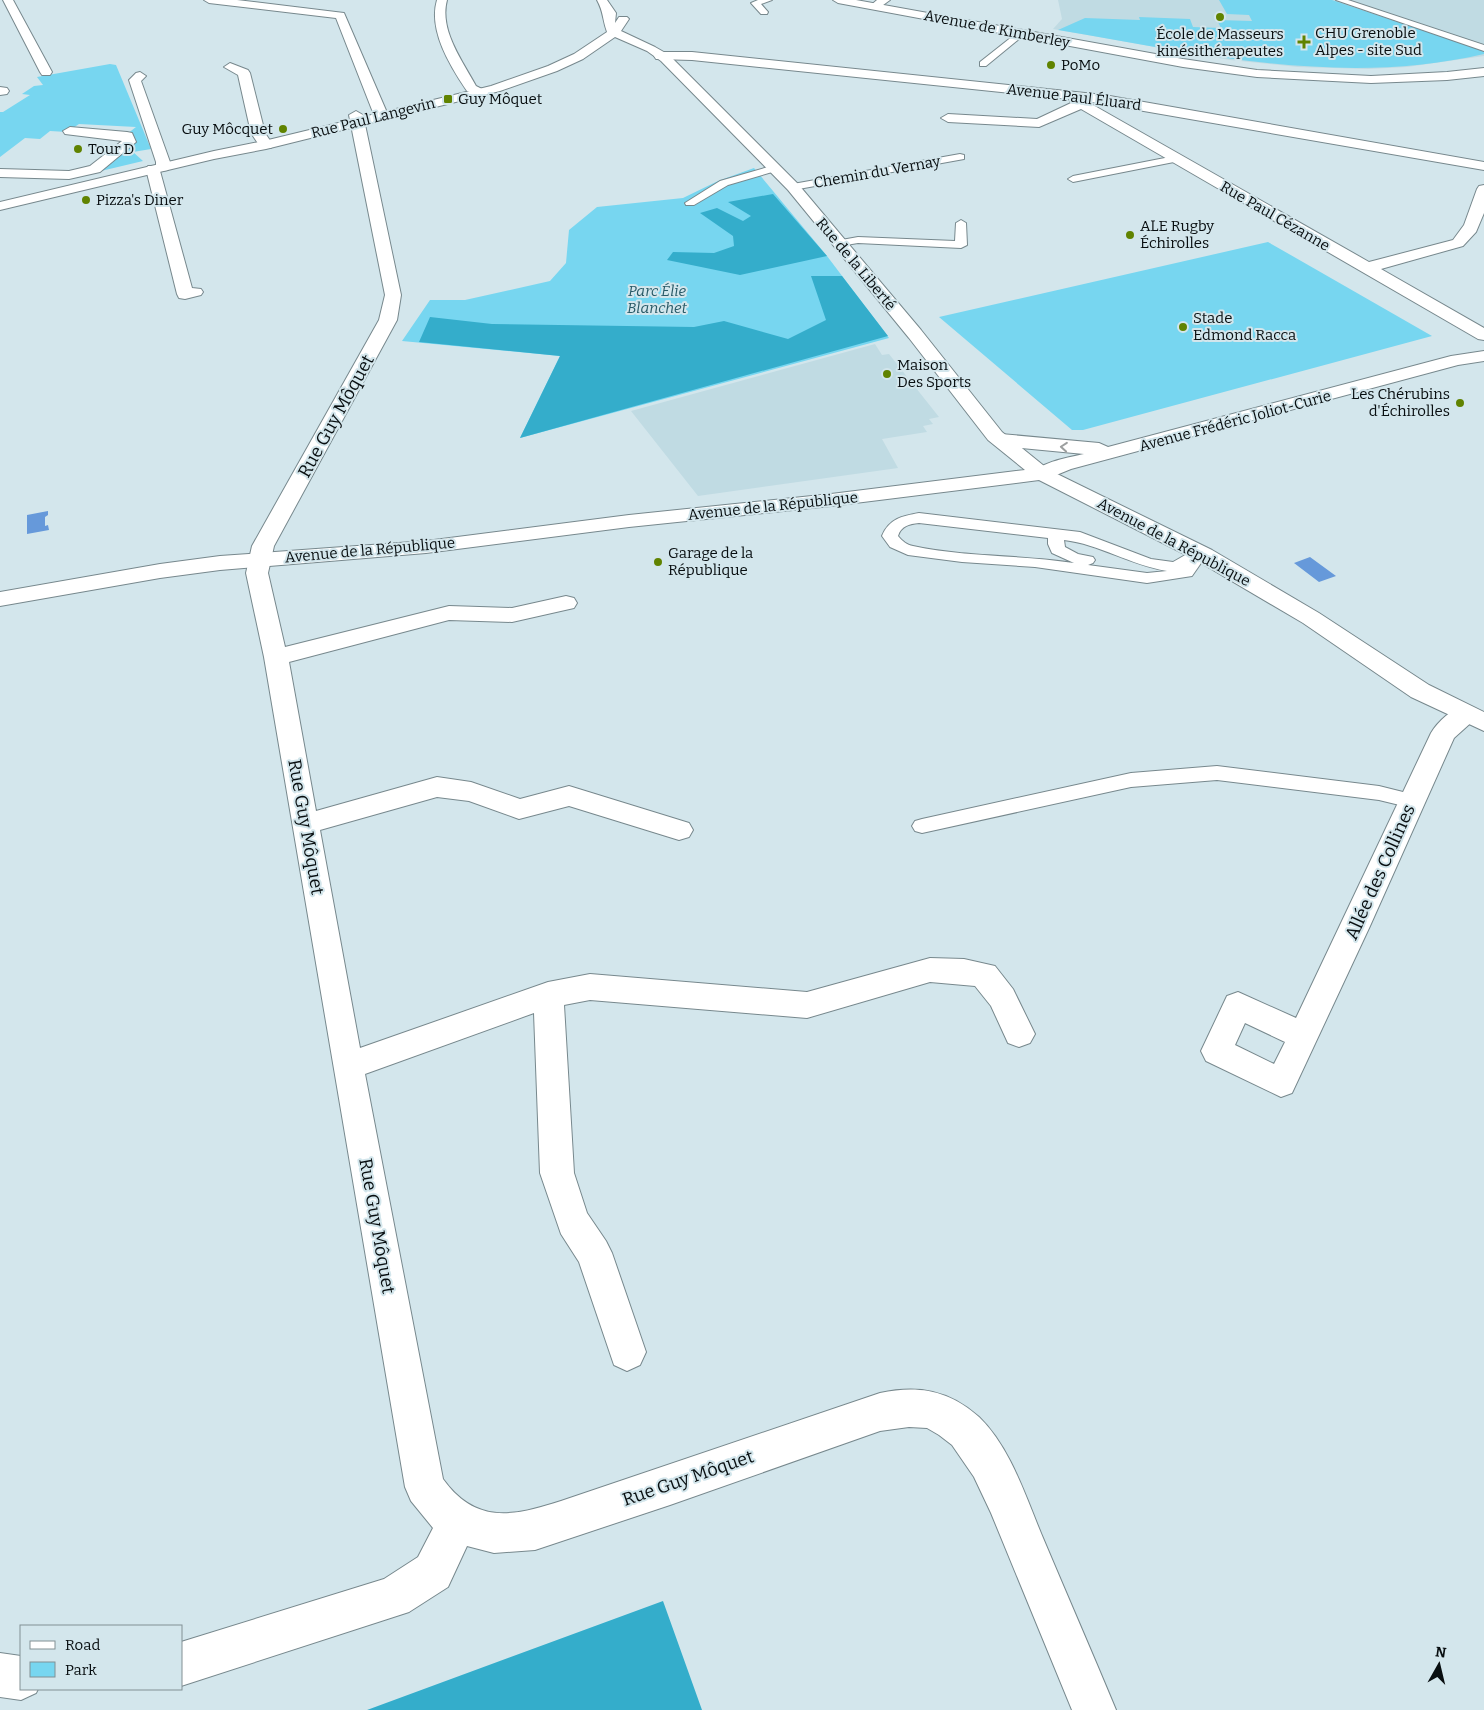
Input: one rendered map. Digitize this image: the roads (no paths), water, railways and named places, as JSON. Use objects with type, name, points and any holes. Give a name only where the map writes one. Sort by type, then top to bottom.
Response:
[{"type":"street","points":[[8,0],[46,72]]},
{"type":"street","points":[[209,0],[340,15],[380,112]]},
{"type":"street","points":[[442,0],[438,8],[440,27],[475,90]]},
{"type":"street","name":"Avenue de Kimberley","points":[[838,0],[877,2],[1210,63],[1305,76]]},
{"type":"street","name":"Avenue de Kimberley","points":[[877,2],[1020,34],[1212,68],[1305,76],[1378,79],[1454,76],[1484,72]]},
{"type":"street","points":[[585,40],[595,35],[613,32],[609,21],[610,13],[603,3]]},
{"type":"street","name":"Rue Paul Langevin","points":[[475,90],[540,66],[576,48],[585,40],[603,16],[603,3]]},
{"type":"street","name":"Rue Paul Langevin","points":[[0,206],[214,155],[231,153],[264,142],[380,112],[475,90],[564,64],[613,32],[622,22],[624,10]]},
{"type":"street","name":"Rue de la Liberté","points":[[624,10],[661,53],[793,187],[915,334],[994,436],[1042,474]]},
{"type":"street","name":"Rue de la Liberté","points":[[613,32],[661,53]]},
{"type":"street","points":[[581,54],[617,49],[661,53]]},
{"type":"street","name":"Avenue Paul Éluard","points":[[661,53],[1068,95],[1484,166]]},
{"type":"street","name":"Avenue de Kimberley","points":[[1408,77],[1484,66]]},
{"type":"street","points":[[230,67],[244,74],[258,133],[264,142]]},
{"type":"street","points":[[140,76],[135,80],[163,162],[158,168],[185,294],[195,292]]},
{"type":"street","name":"Rue Paul Cézanne","points":[[1068,95],[1081,105],[1484,336]]},
{"type":"street","name":"Avenue Paul Éluard","points":[[948,118],[1039,123],[1072,107],[1081,105]]},
{"type":"street","name":"Rue Guy Môquet","points":[[357,118],[393,295],[388,320],[263,546],[257,573],[276,657],[425,1487],[437,1505],[457,1522],[474,1530],[514,1533],[630,1499],[880,1412],[918,1406],[953,1420],[969,1434],[993,1472],[1094,1710]]},
{"type":"street","points":[[0,197],[5,173],[69,175],[95,169],[129,142],[127,136],[70,131]]},
{"type":"street","points":[[1366,268],[1450,246],[1462,239],[1479,223],[1484,189]]},
{"type":"street","name":"Avenue Frédéric Joliot-Curie","points":[[1042,474],[1064,466],[1457,360],[1484,356]]},
{"type":"street","name":"Avenue Frédéric Joliot-Curie","points":[[1001,440],[1093,449],[1130,449]]},
{"type":"street","name":"Avenue de la République","points":[[0,600],[220,562],[426,547],[630,521],[831,500],[1042,474],[1200,553],[1311,618],[1420,691],[1475,718]]},
{"type":"street","points":[[276,657],[449,613],[512,615],[566,603]]},
{"type":"street","name":"Allée des Collines","points":[[1303,1036],[1356,926],[1444,733],[1475,718]]},
{"type":"street","points":[[306,824],[436,787],[471,792],[519,808],[569,796],[679,830]]},
{"type":"street","points":[[348,1066],[548,995],[590,987],[806,1005],[930,970],[964,971],[984,975],[1002,998],[1019,1034]]},
{"type":"street","points":[[548,995],[557,1173],[573,1222],[594,1253],[627,1352]]},
{"type":"street","points":[[182,1664],[394,1597],[433,1572],[457,1522]]},
{"type":"street","points":[[0,1675],[20,1678]]},
{"type":"lane","points":[[764,12],[755,3],[768,0]]},
{"type":"lane","points":[[1340,0],[1482,48]]},
{"type":"lane","points":[[983,64],[1020,34]]},
{"type":"lane","name":"Chemin du Vernay","points":[[793,187],[960,157]]},
{"type":"lane","points":[[1073,179],[1175,158]]},
{"type":"lane","points":[[690,203],[724,183],[775,168]]},
{"type":"lane","points":[[840,243],[858,240],[961,245],[960,223]]},
{"type":"lane","points":[[919,518],[1080,537],[1148,563],[1175,567],[1200,553],[1186,573],[1146,578],[1035,562],[962,557],[908,550],[896,544],[890,536],[892,529],[898,523],[919,518]]},
{"type":"lane","points":[[1056,534],[1058,550],[1065,554],[1118,566],[1146,578]]},
{"type":"lane","points":[[922,826],[1131,780],[1216,773],[1311,783],[1379,793],[1412,801]]},
{"type":"place","name":"École de Masseurs kinésithérapeutes","points":[[1220,17]]},
{"type":"place","name":"CHU Grenoble Alpes - site Sud","points":[[1304,42]]},
{"type":"place","name":"PoMo","points":[[1051,65]]},
{"type":"place","name":"Guy Môquet","points":[[448,99]]},
{"type":"place","name":"Guy Môcquet","points":[[283,129]]},
{"type":"place","name":"Tour D","points":[[78,149]]},
{"type":"place","name":"Pizza's Diner","points":[[86,200]]},
{"type":"place","name":"ALE Rugby Échirolles","points":[[1130,235]]},
{"type":"place","name":"Stade Edmond Racca","points":[[1183,327]]},
{"type":"place","name":"Maison Des Sports","points":[[887,374]]},
{"type":"place","name":"Les Chérubins d'Échirolles","points":[[1460,403]]},
{"type":"place","name":"Garage de la République","points":[[658,562]]},
{"type":"park label","name":"Parc Élie Blanchet","points":[[657,300]]}]
